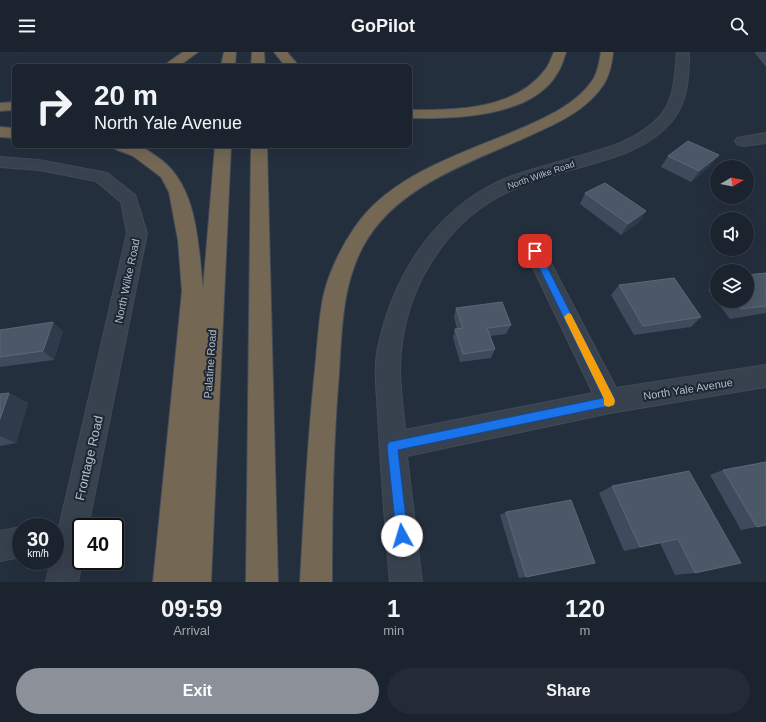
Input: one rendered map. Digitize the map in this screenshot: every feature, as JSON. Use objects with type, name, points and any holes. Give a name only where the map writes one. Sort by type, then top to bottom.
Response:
[{"type":"highway","points":[[173,64],[192,52]]},
{"type":"highway","points":[[228,64],[230,52]]},
{"type":"highway","points":[[258,52],[258,64]]},
{"type":"highway","points":[[280,52],[290,64]]},
{"type":"highway","points":[[412,114],[453,114],[493,107],[516,100],[529,94],[551,75],[557,64],[560,52]]},
{"type":"highway","points":[[316,582],[320,445],[334,297],[340,276],[354,244],[376,214],[417,182],[547,122],[580,103],[601,76],[607,52]]},
{"type":"highway","points":[[0,107],[12,106]]},
{"type":"highway","points":[[0,132],[12,133]]},
{"type":"highway","points":[[127,148],[139,152],[157,164],[168,174],[178,192],[189,248],[193,291],[169,582]]},
{"type":"highway","name":"Palatine Road","points":[[195,582],[223,148]]},
{"type":"highway","points":[[258,148],[262,582]]},
{"type":"street","name":"North Wilke Road","points":[[392,446],[389,369],[390,345],[398,313],[412,276],[424,255],[456,218],[472,206],[509,184],[611,152],[629,145],[653,131],[666,118],[678,96],[681,82],[683,52]]},
{"type":"street","points":[[743,141],[766,138]]},
{"type":"street","name":"North Wilke Road","points":[[0,162],[39,165],[101,177],[129,199],[136,232],[101,404]]},
{"type":"street","points":[[535,251],[610,401]]},
{"type":"street","name":"North Yale Avenue","points":[[392,446],[610,401],[766,376]]},
{"type":"street","name":"Frontage Road","points":[[64,532],[101,404]]},
{"type":"street","points":[[392,446],[406,582]]},
{"type":"street","points":[[0,546],[12,544]]},
{"type":"street","name":"Frontage Road","points":[[62,570],[62,582]]},
{"type":"building","points":[[688,141],[719,155],[713,160],[710,160],[710,162],[699,171],[668,156]]},
{"type":"building","points":[[605,183],[646,211],[628,224],[585,193]]},
{"type":"building","points":[[766,273],[766,306],[754,307],[754,274]]},
{"type":"building","points":[[674,278],[701,317],[643,326],[619,285]]},
{"type":"building","points":[[502,302],[511,325],[487,328],[495,349],[463,354],[455,329],[463,328],[456,308]]},
{"type":"building","points":[[53,322],[43,351],[0,357],[0,330]]},
{"type":"building","points":[[9,393],[0,419],[0,394]]},
{"type":"building","points":[[766,462],[766,525],[757,527],[723,470]]},
{"type":"building","points":[[689,471],[741,563],[695,573],[678,539],[640,547],[612,486]]},
{"type":"building","points":[[571,500],[595,563],[526,577],[506,512]]},
{"type":"slow traffic","points":[[568,317],[610,401],[608,402]]},
{"type":"route","points":[[402,536],[392,446],[610,401],[535,251]]}]
